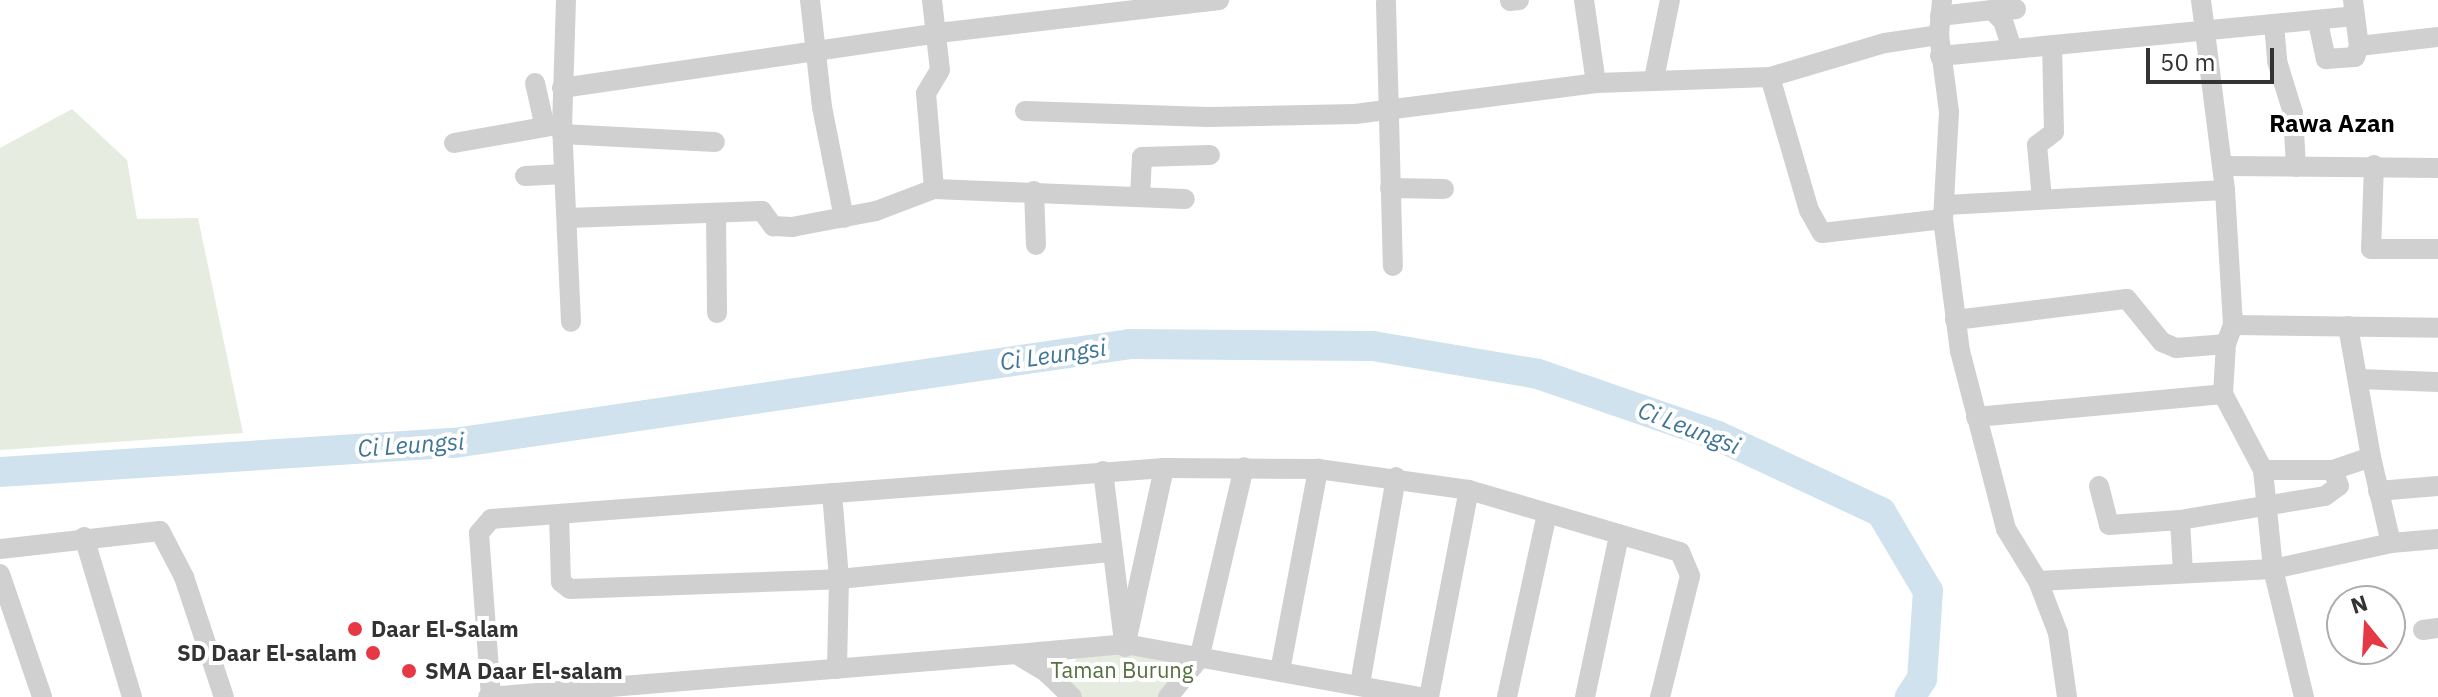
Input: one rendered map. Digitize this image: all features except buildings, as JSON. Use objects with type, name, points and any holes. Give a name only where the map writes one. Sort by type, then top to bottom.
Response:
[{"type":"street","points":[[556,127],[562,88],[566,0]]},
{"type":"street","points":[[810,0],[814,51],[844,218]]},
{"type":"street","points":[[932,0],[940,74],[926,93],[934,189]]},
{"type":"street","points":[[562,88],[936,33],[1219,0]]},
{"type":"street","points":[[1510,1],[1519,0]]},
{"type":"street","points":[[1584,0],[1596,83]]},
{"type":"street","points":[[1654,79],[1670,0]]},
{"type":"street","points":[[2201,0],[2225,190],[2229,334],[2223,394],[2263,470],[2273,569],[2304,697]]},
{"type":"street","points":[[1386,3],[1393,266]]},
{"type":"street","points":[[1940,56],[2205,29],[2318,22],[2353,8],[2359,46],[2355,57],[2326,59],[2318,22]]},
{"type":"street","points":[[1025,111],[1208,117],[1388,111],[1596,83],[1770,77],[1885,43],[1940,17],[2016,9]]},
{"type":"street","points":[[1992,10],[2003,21],[2012,48]]},
{"type":"street","points":[[1940,17],[1940,56],[1949,112],[1945,212],[1955,320],[1976,417],[2006,529],[2038,581],[2063,650],[2067,697]]},
{"type":"street","points":[[2274,24],[2277,61],[2293,113],[2296,167]]},
{"type":"street","points":[[2359,46],[2438,37]]},
{"type":"street","points":[[2042,199],[2037,145],[2054,132],[2052,46]]},
{"type":"street","points":[[1770,77],[1809,210],[1822,233],[2042,199],[2225,190]]},
{"type":"street","points":[[535,83],[556,127],[564,174],[571,322]]},
{"type":"street","points":[[454,143],[556,127],[715,142]]},
{"type":"street","points":[[1140,196],[1142,157],[1210,155]]},
{"type":"street","points":[[2223,166],[2374,165],[2438,168]]},
{"type":"street","points":[[2374,165],[2371,249],[2438,249]]},
{"type":"street","points":[[525,176],[564,174]]},
{"type":"street","points":[[1390,188],[1444,189]]},
{"type":"street","points":[[568,218],[762,211],[779,226],[844,218],[934,189],[1185,199]]},
{"type":"street","points":[[1034,191],[1036,245]]},
{"type":"street","points":[[716,214],[717,313]]},
{"type":"street","points":[[1955,320],[2127,299],[2162,342],[2176,348],[2229,334],[2348,326],[2438,328]]},
{"type":"street","points":[[2348,326],[2371,457],[2391,543]]},
{"type":"street","points":[[2359,379],[2438,382]]},
{"type":"street","points":[[1976,417],[2223,394]]},
{"type":"street","points":[[2263,470],[2333,470],[2371,457]]},
{"type":"street","points":[[1168,697],[1199,659],[1244,467]]},
{"type":"street","points":[[1420,697],[1360,684],[1125,646],[490,697],[479,533],[491,519],[1103,471],[1244,467],[1318,469],[1396,477],[1469,490],[1680,552],[1689,565],[1660,697]]},
{"type":"street","points":[[1125,646],[1164,468]]},
{"type":"street","points":[[1280,671],[1318,469]]},
{"type":"street","points":[[2099,486],[2109,525],[2180,520],[2333,493],[2339,486],[2333,470]]},
{"type":"street","points":[[1103,471],[1110,552],[1125,646]]},
{"type":"street","points":[[1360,684],[1396,477]]},
{"type":"street","points":[[2378,491],[2438,486]]},
{"type":"street","points":[[1429,697],[1469,490]]},
{"type":"street","points":[[832,493],[839,579],[837,669]]},
{"type":"street","points":[[1507,697],[1547,514]]},
{"type":"street","points":[[559,515],[561,582],[570,589],[839,579],[1110,552]]},
{"type":"street","points":[[2180,520],[2183,572]]},
{"type":"street","points":[[0,549],[153,529],[163,534],[184,577],[224,697]]},
{"type":"street","points":[[1585,697],[1619,535]]},
{"type":"street","points":[[84,537],[132,697]]},
{"type":"street","points":[[2038,581],[2273,569],[2391,543],[2438,539]]},
{"type":"street","points":[[0,574],[42,697]]},
{"type":"street","points":[[1016,654],[1046,672],[1072,697]]},
{"type":"green space","points":[[72,109],[127,160],[137,219],[198,218],[243,433],[0,450],[0,148]]},
{"type":"green space","name":"Taman Burung","points":[[1087,640],[1205,656],[1166,697],[1081,697],[1063,682]]},
{"type":"waterway","name":"Ci Leungsi","points":[[0,472],[454,443],[1130,344],[1373,346],[1538,374],[1718,436],[1881,512],[1928,591],[1922,679],[1910,697]]},
{"type":"place","name":"Daar El-Salam","points":[[355,629]]},
{"type":"place","name":"SD Daar El-salam","points":[[373,653]]},
{"type":"place","name":"SMA Daar El-salam","points":[[409,671]]},
{"type":"district","name":"Rawa Azan","points":[[2332,124]]}]
